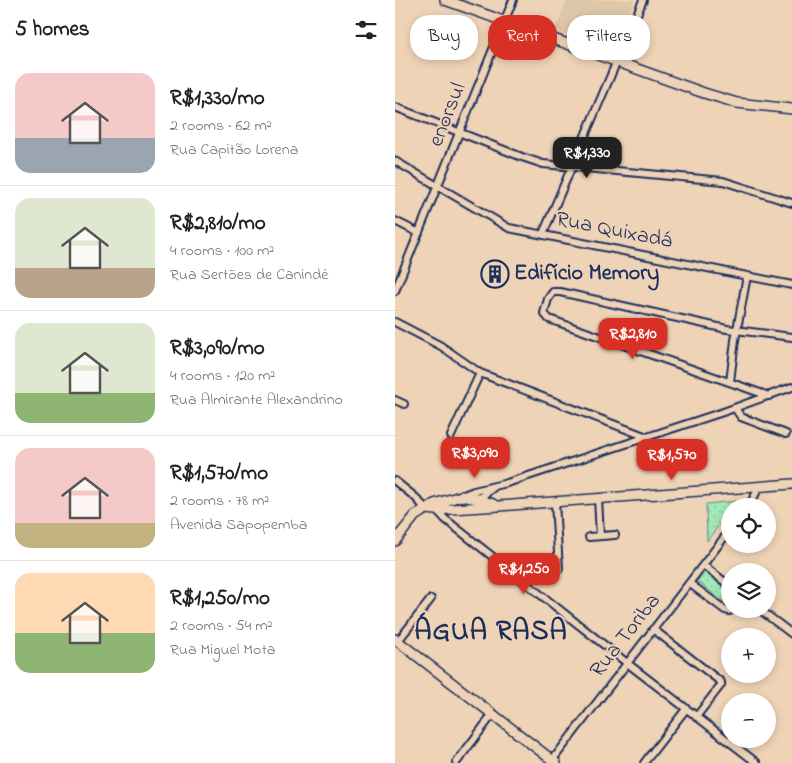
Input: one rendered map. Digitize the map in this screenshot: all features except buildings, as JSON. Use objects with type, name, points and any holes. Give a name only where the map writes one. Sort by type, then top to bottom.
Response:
[{"type":"street","points":[[445,0],[488,15]]},
{"type":"street","name":"enorsul","points":[[507,15],[513,0]]},
{"type":"street","points":[[543,234],[643,0]]},
{"type":"street","points":[[557,40],[704,94],[737,102],[792,109]]},
{"type":"street","name":"enorsul","points":[[395,291],[488,60]]},
{"type":"street","points":[[395,107],[543,164],[723,181],[792,203]]},
{"type":"street","name":"Rua Quixadá","points":[[395,162],[509,228],[792,285]]},
{"type":"street","points":[[395,221],[419,233]]},
{"type":"street","points":[[730,382],[747,276]]},
{"type":"street","points":[[769,396],[549,319],[544,313],[545,308],[551,293],[559,292],[737,330],[792,337]]},
{"type":"street","points":[[395,322],[441,346],[480,373],[647,437]]},
{"type":"street","points":[[451,436],[480,373]]},
{"type":"street","points":[[395,541],[415,516],[426,509],[735,408],[792,387]]},
{"type":"street","points":[[395,400],[404,404]]},
{"type":"street","points":[[735,408],[741,417],[786,434]]},
{"type":"street","points":[[395,481],[415,497],[426,509]]},
{"type":"street","points":[[435,507],[453,509],[792,484]]},
{"type":"street","points":[[453,509],[478,499],[497,485]]},
{"type":"street","points":[[754,498],[759,487]]},
{"type":"street","points":[[461,496],[478,499],[498,506]]},
{"type":"street","points":[[598,498],[600,536]]},
{"type":"street","points":[[555,502],[559,569]]},
{"type":"street","points":[[435,507],[627,664],[757,763]]},
{"type":"street","points":[[589,537],[615,535]]},
{"type":"street","name":"Rua Toriba","points":[[553,762],[721,542]]},
{"type":"street","points":[[703,565],[721,579]]},
{"type":"street","points":[[689,583],[721,607]]},
{"type":"street","points":[[431,599],[396,640],[553,762]]},
{"type":"street","points":[[771,618],[792,634]]},
{"type":"street","points":[[653,629],[721,682],[721,685],[696,717]]},
{"type":"street","points":[[643,763],[686,709]]},
{"type":"street","points":[[456,763],[493,714]]},
{"type":"shaded area","points":[[567,0],[634,0],[628,15],[567,15],[567,35],[557,31],[557,25]]},
{"type":"green space","points":[[721,503],[721,522],[707,541],[706,504]]},
{"type":"green space","points":[[706,571],[721,583],[721,600],[697,581]]},
{"type":"place","name":"Edifício Memory","points":[[495,274]]},
{"type":"district","name":"ÁGUA RASA","points":[[491,632]]}]
